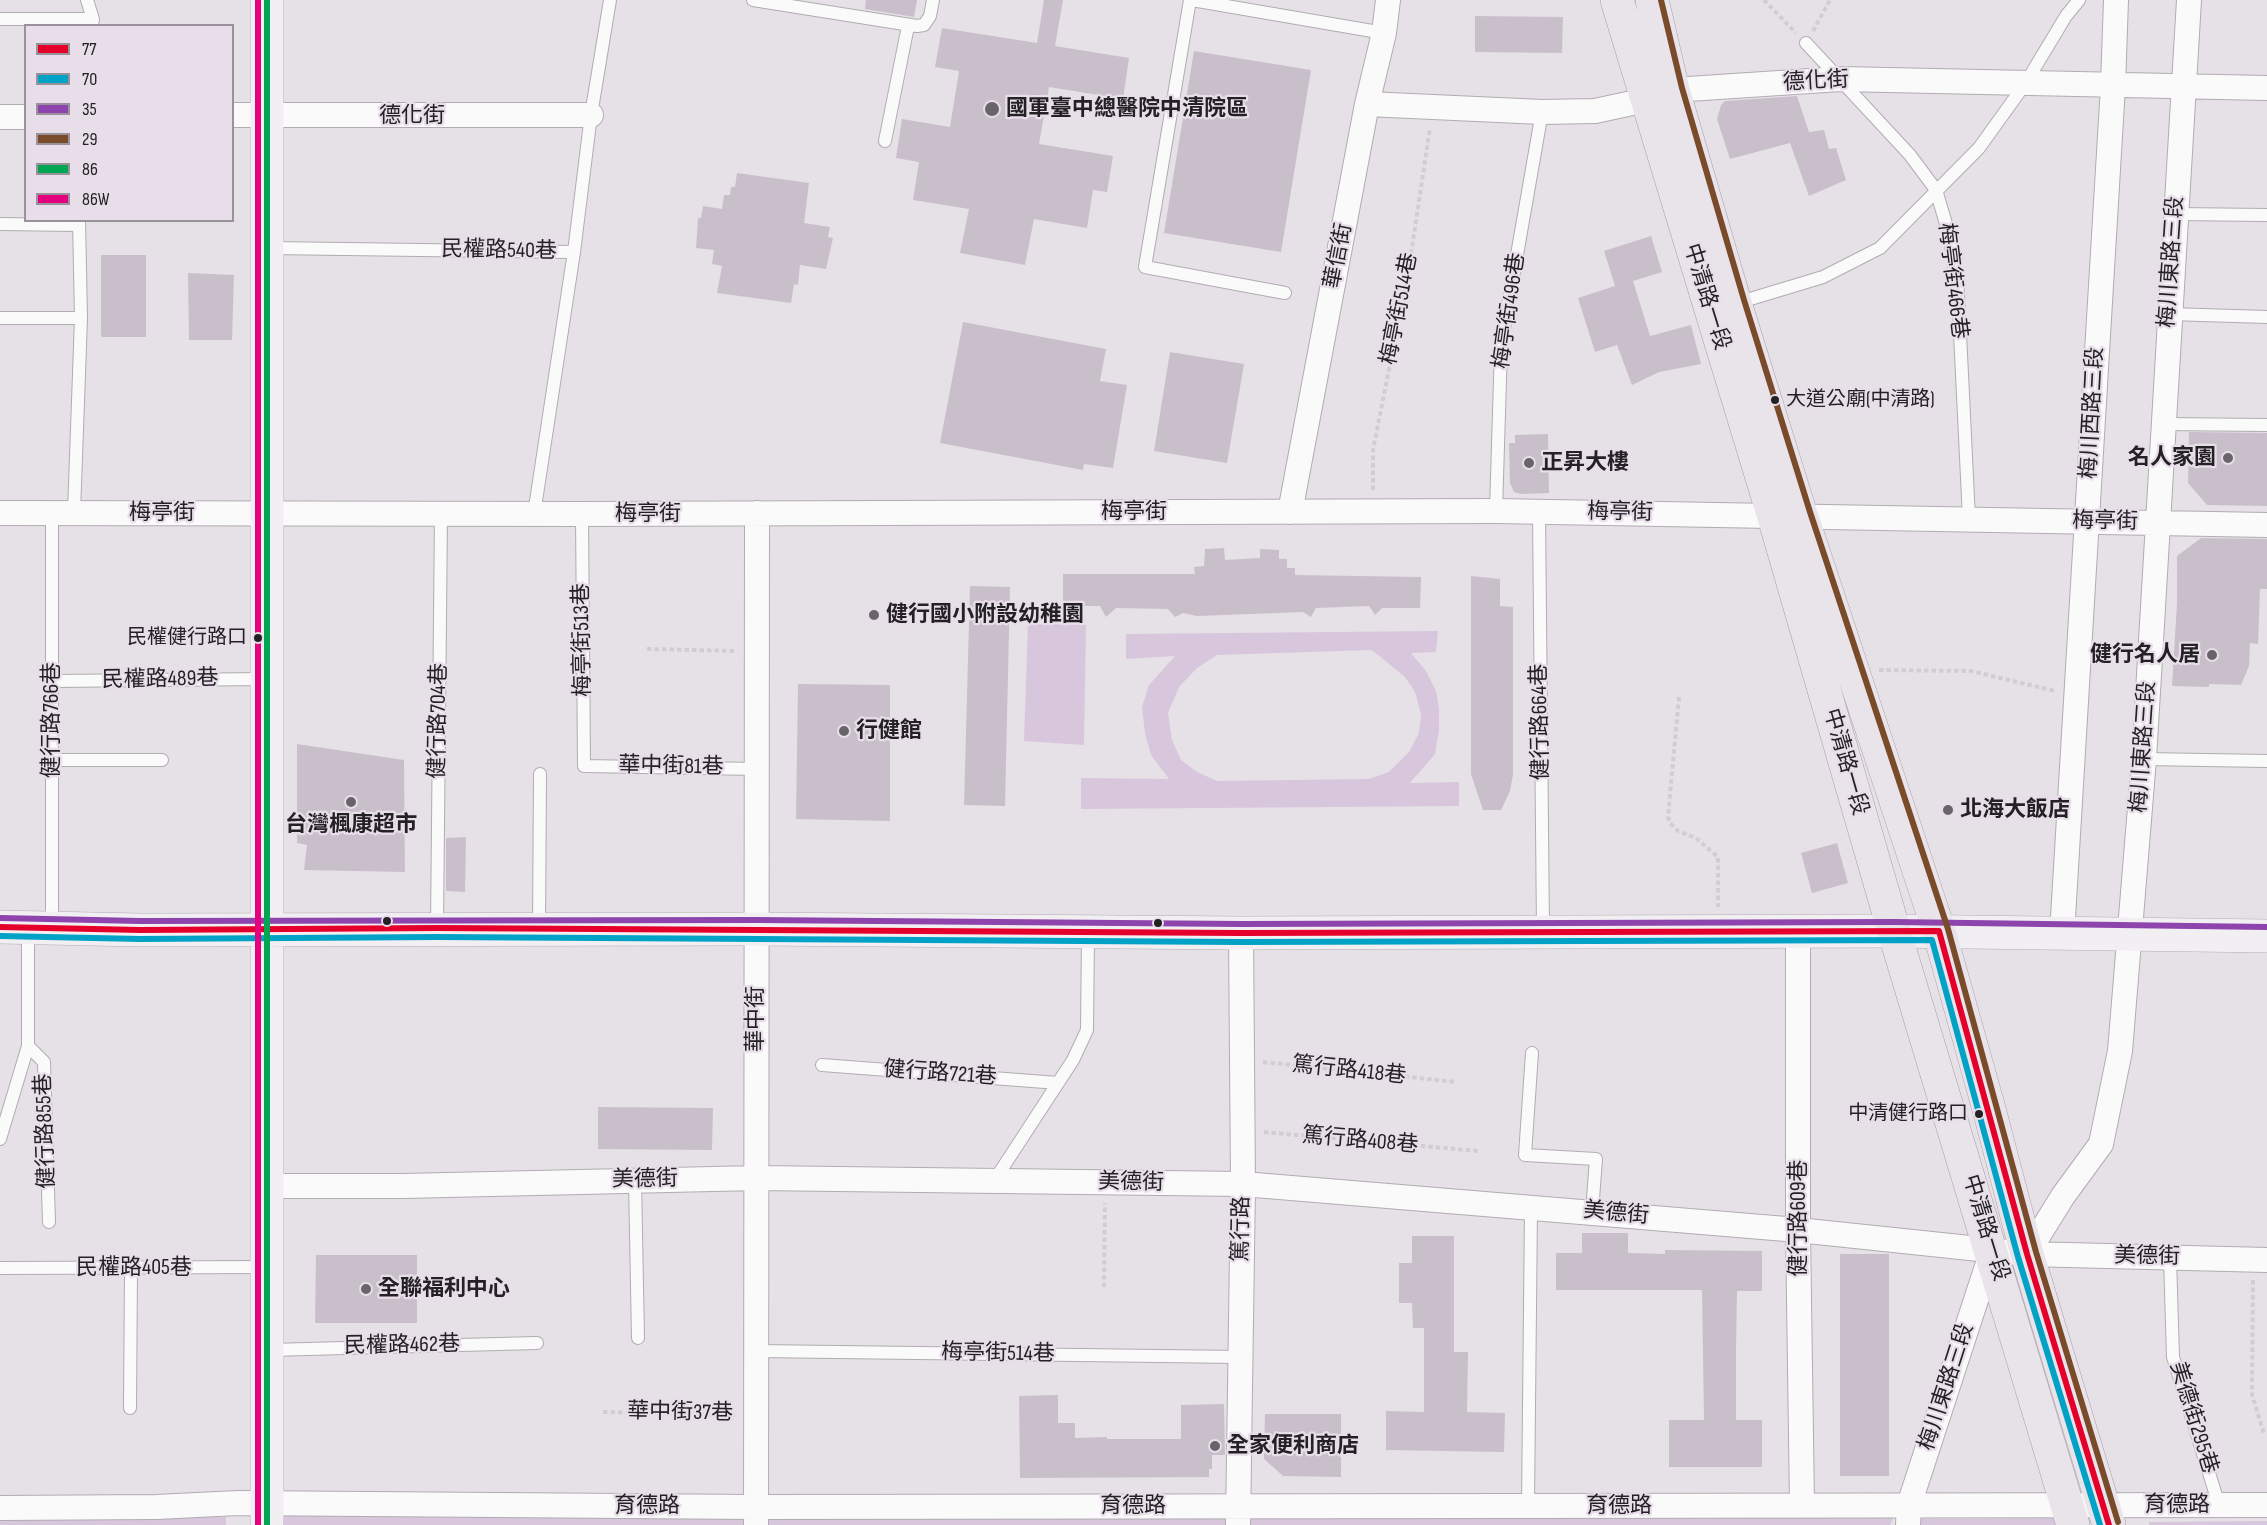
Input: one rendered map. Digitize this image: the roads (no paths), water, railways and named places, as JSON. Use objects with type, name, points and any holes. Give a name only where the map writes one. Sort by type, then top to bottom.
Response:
[{"type":"main road","name":"中清路一段","points":[[1617,0],[1660,95],[1736,303],[1894,931],[2070,1515]]},
{"type":"main road","name":"中清路一段","points":[[1652,0],[1660,95],[1788,516],[1853,670],[1939,932],[2027,1254],[2106,1515]]},
{"type":"street","points":[[267,0],[267,1514]]},
{"type":"street","name":"華信街","points":[[1290,512],[1367,104],[1384,33],[1388,0]]},
{"type":"street","name":"梅川西路三段","points":[[2062,934],[2113,86],[2116,0]]},
{"type":"street","name":"梅川東路三段","points":[[2027,1254],[2063,1196],[2101,1144],[2120,1051],[2144,759],[2189,0]]},
{"type":"street","name":"德化街","points":[[1367,104],[1542,112],[1595,111],[1660,95],[1840,79],[2267,88]]},
{"type":"street","name":"德化街","points":[[234,115],[591,115]]},
{"type":"street","points":[[0,117],[24,117]]},
{"type":"street","name":"梅亭街","points":[[0,513],[1496,511],[2267,525]]},
{"type":"street","name":"華中街","points":[[756,1516],[757,513]]},
{"type":"street","points":[[27,927],[140,930],[539,928],[1241,933],[1894,931],[2267,936]]},
{"type":"street","name":"健行路609巷","points":[[1798,932],[1798,1230],[1802,1505]]},
{"type":"street","name":"篤行路","points":[[1238,1516],[1243,1184],[1241,933]]},
{"type":"street","name":"美德街","points":[[268,1186],[403,1186],[757,1178],[1243,1184],[1798,1230],[2027,1254],[2260,1259]]},
{"type":"street","name":"梅川東路三段","points":[[1909,1515],[1992,1251]]},
{"type":"street","name":"育德路","points":[[0,1508],[267,1514],[1238,1516],[1528,1506],[1802,1505],[1909,1515],[2106,1515],[2219,1505],[2267,1505]]},
{"type":"lane","points":[[0,19],[93,22],[87,0]]},
{"type":"lane","points":[[574,252],[591,115],[610,0]]},
{"type":"lane","points":[[753,0],[908,26],[924,25],[930,16],[933,0]]},
{"type":"lane","points":[[1285,293],[1146,267],[1191,0],[1384,33]]},
{"type":"lane","points":[[1736,303],[1823,277],[1880,248],[1979,148],[2025,84],[2066,16],[2079,0]]},
{"type":"lane","points":[[885,141],[908,26]]},
{"type":"lane","name":"梅亭街466巷","points":[[1806,43],[1910,155],[1936,190],[1949,234],[1958,292],[1970,519]]},
{"type":"lane","name":"梅亭街496巷","points":[[1496,511],[1501,346],[1542,112]]},
{"type":"lane","points":[[2175,214],[2267,215]]},
{"type":"lane","points":[[0,224],[79,223]]},
{"type":"lane","name":"健行路766巷","points":[[0,1139],[28,1046],[27,927],[52,760],[52,681],[63,513],[81,318],[79,223]]},
{"type":"lane","name":"民權路540巷","points":[[267,248],[574,252],[534,514]]},
{"type":"lane","points":[[2169,314],[2267,317]]},
{"type":"lane","points":[[0,318],[81,318]]},
{"type":"lane","points":[[2163,424],[2267,425]]},
{"type":"lane","name":"健行路664巷","points":[[1539,512],[1543,932]]},
{"type":"lane","name":"健行路704巷","points":[[436,928],[441,514]]},
{"type":"lane","name":"梅亭街513巷","points":[[582,514],[584,766]]},
{"type":"lane","name":"民權路489巷","points":[[52,681],[267,679]]},
{"type":"lane","points":[[2144,759],[2267,761]]},
{"type":"lane","points":[[52,760],[162,760]]},
{"type":"lane","name":"華中街81巷","points":[[584,766],[758,769]]},
{"type":"lane","points":[[539,928],[540,774]]},
{"type":"lane","points":[[994,1181],[1073,1060],[1087,1030],[1088,932]]},
{"type":"lane","name":"健行路855巷","points":[[28,1046],[44,1062],[49,1222]]},
{"type":"lane","points":[[1532,1053],[1525,1155],[1596,1160],[1592,1212]]},
{"type":"lane","name":"健行路721巷","points":[[822,1065],[1058,1083]]},
{"type":"lane","points":[[635,1180],[638,1338]]},
{"type":"lane","points":[[1528,1506],[1531,1208]]},
{"type":"lane","name":"美德街295巷","points":[[2170,1258],[2173,1357],[2219,1505]]},
{"type":"lane","name":"民權路405巷","points":[[0,1268],[268,1267]]},
{"type":"lane","points":[[130,1408],[131,1268]]},
{"type":"lane","name":"民權路462巷","points":[[268,1350],[537,1343]]},
{"type":"lane","name":"梅亭街514巷","points":[[756,1351],[1240,1357]]},
{"type":"place","name":"國軍臺中總醫院中清院區","points":[[992,109]]},
{"type":"place","name":"大道公廟(中清路)","points":[[1775,400]]},
{"type":"place","name":"名人家園","points":[[2228,458]]},
{"type":"place","name":"正昇大樓","points":[[1529,463]]},
{"type":"place","name":"健行國小附設幼稚園","points":[[874,615]]},
{"type":"place","name":"民權健行路口","points":[[258,638]]},
{"type":"place","name":"健行名人居","points":[[2212,655]]},
{"type":"place","name":"行健館","points":[[844,731]]},
{"type":"place","name":"台灣楓康超市","points":[[351,802]]},
{"type":"place","name":"北海大飯店","points":[[1948,810]]},
{"type":"place","name":"中清健行路口","points":[[1979,1114]]},
{"type":"place","name":"全聯福利中心","points":[[366,1289]]},
{"type":"place","name":"全家便利商店","points":[[1215,1446]]}]
